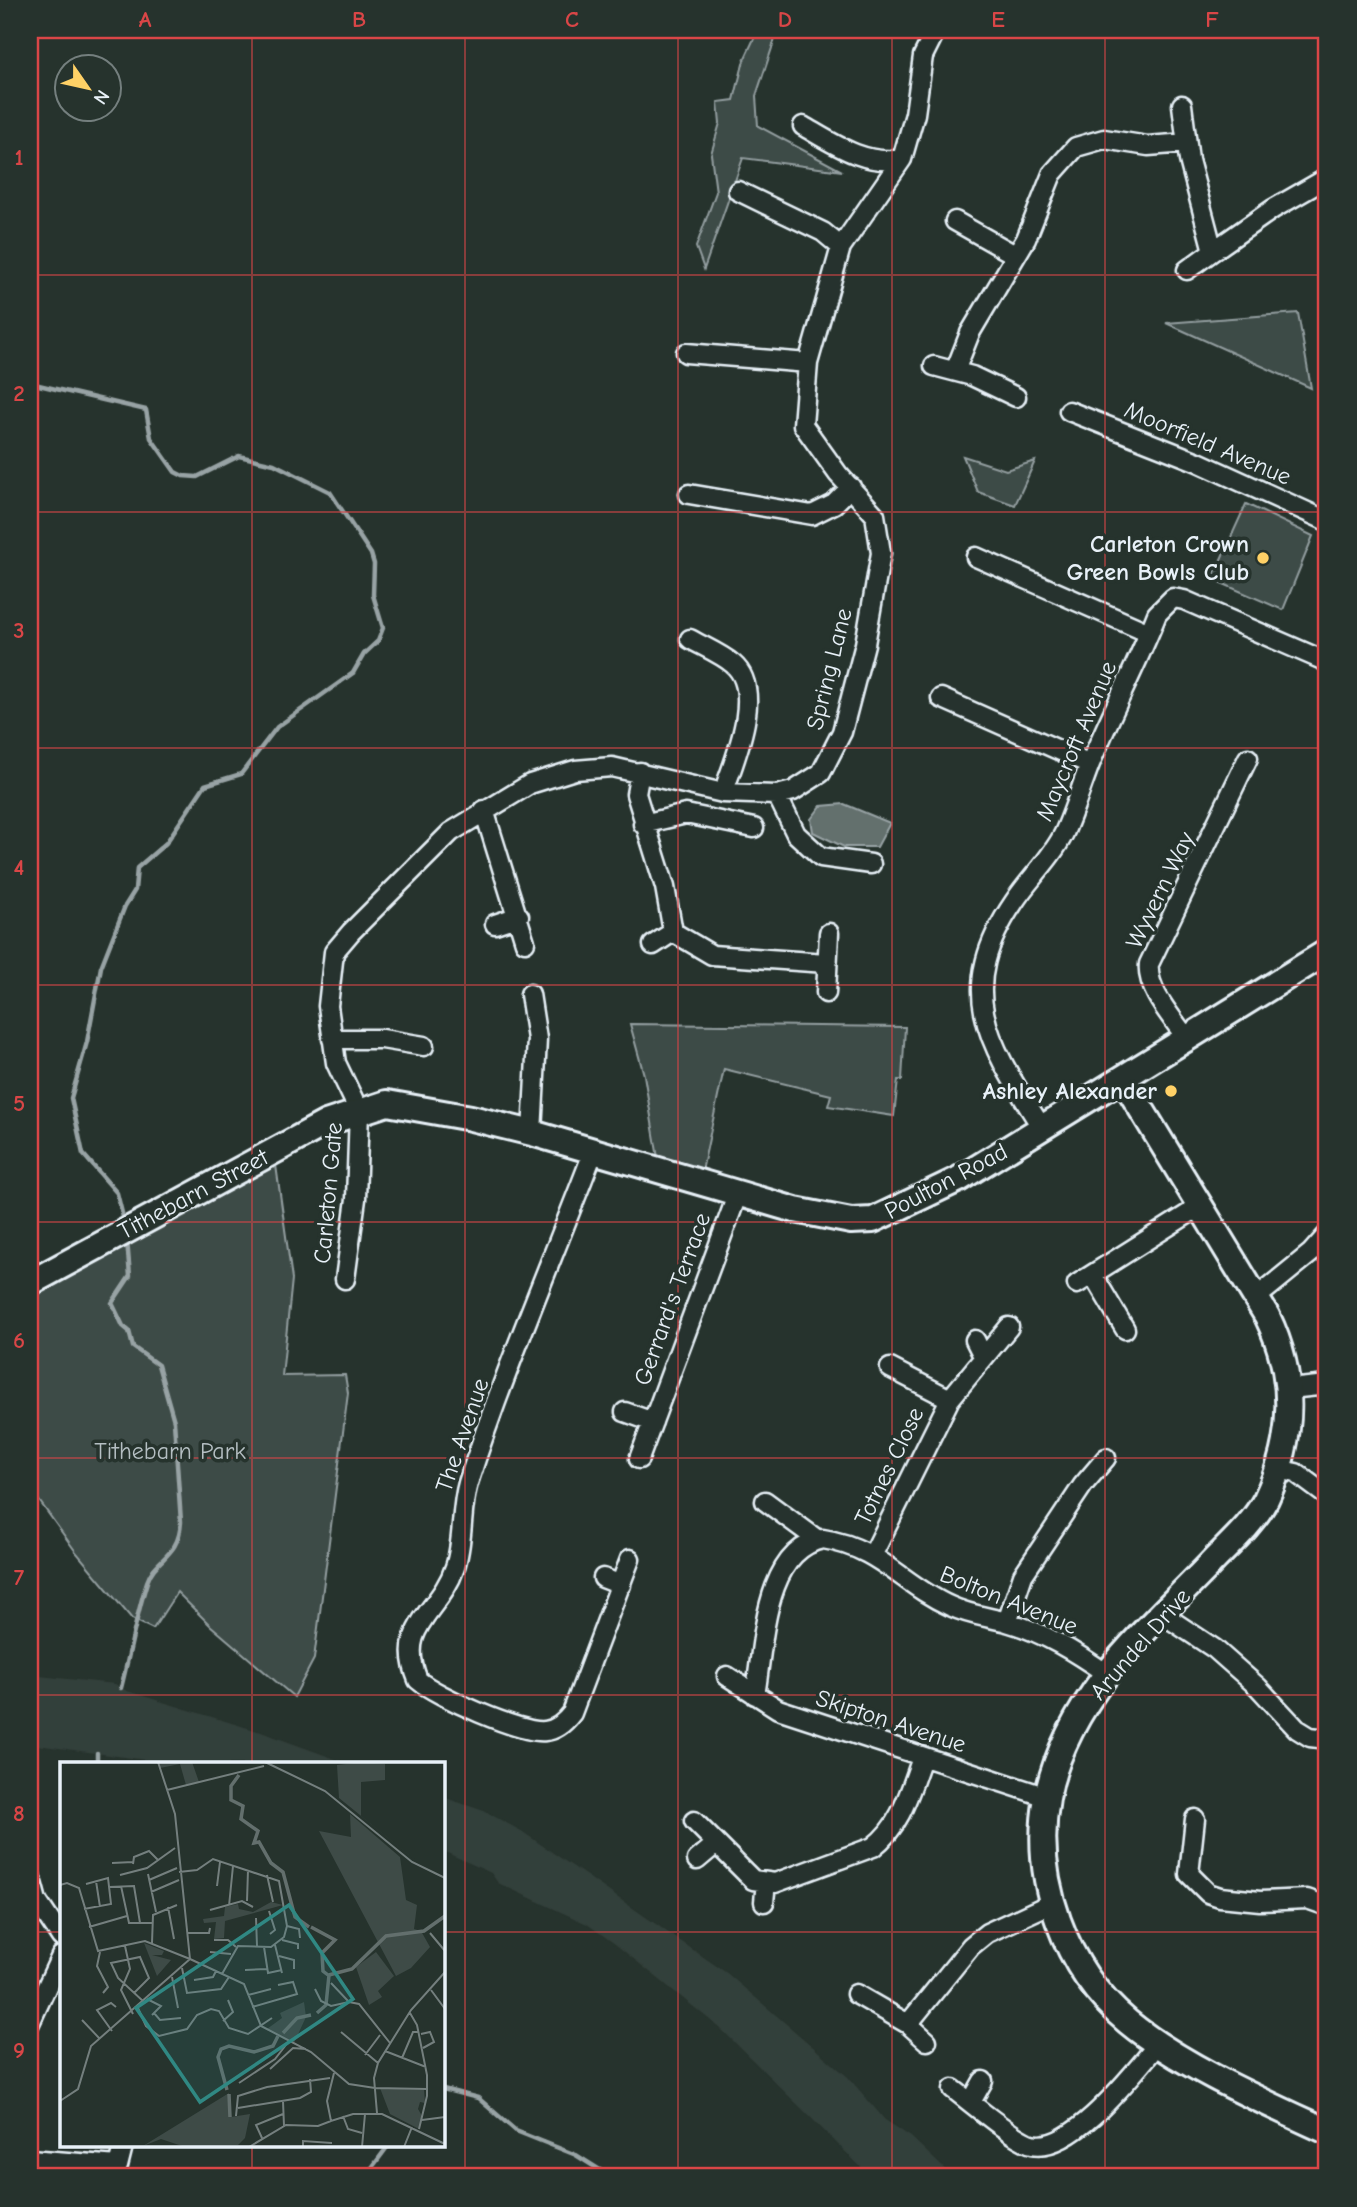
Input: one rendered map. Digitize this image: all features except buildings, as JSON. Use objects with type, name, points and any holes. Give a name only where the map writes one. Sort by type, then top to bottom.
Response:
[{"type":"main road","name":"Poulton Road","points":[[359,1111],[396,1104],[532,1133],[795,1210],[851,1221],[873,1220],[959,1179],[1327,953]]},
{"type":"main road","name":"Arundel Drive","points":[[1123,1079],[1199,1207],[1257,1297],[1278,1338],[1290,1389],[1286,1442],[1278,1469],[1256,1515],[1107,1674],[1061,1749],[1047,1797],[1045,1870],[1052,1903],[1066,1941],[1086,1979],[1106,2002],[1158,2044],[1326,2129]]},
{"type":"main road","name":"Tithebarn Street","points":[[30,1283],[326,1123],[359,1111]]},
{"type":"street","name":"Spring Lane","points":[[359,1111],[336,1063],[332,1039],[328,1006],[334,952],[452,832],[530,784],[575,770],[612,767],[723,793],[777,795],[793,791],[821,773],[842,732],[865,644],[881,553],[875,515],[838,474],[803,425],[808,363],[841,247],[902,159],[915,114],[923,56],[936,30]]},
{"type":"street","points":[[1182,105],[1186,143],[1201,215],[1213,251]]},
{"type":"street","points":[[803,127],[856,155],[886,162],[902,159]]},
{"type":"street","points":[[955,371],[970,333],[1026,239],[1052,174],[1076,146],[1104,139],[1148,146],[1186,143]]},
{"type":"street","points":[[1187,270],[1273,209],[1327,178]]},
{"type":"street","points":[[738,191],[823,232],[841,247]]},
{"type":"street","points":[[954,221],[1015,255]]},
{"type":"street","points":[[686,353],[808,363]]},
{"type":"street","points":[[934,366],[955,371],[1016,397]]},
{"type":"street","name":"Moorfield Avenue","points":[[1069,411],[1198,462],[1327,521]]},
{"type":"street","points":[[689,494],[812,515],[834,504],[851,487]]},
{"type":"street","points":[[976,557],[1149,633]]},
{"type":"street","name":"Maycroft Avenue","points":[[1042,1128],[1008,1074],[984,1017],[982,966],[989,943],[1003,918],[1063,836],[1090,764],[1157,614],[1172,598],[1184,600],[1327,663]]},
{"type":"street","points":[[690,639],[735,664],[746,686],[748,708],[723,793]]},
{"type":"street","points":[[941,698],[1090,764]]},
{"type":"street","name":"Wyvern Way","points":[[1186,1039],[1154,989],[1148,974],[1149,964],[1248,758]]},
{"type":"street","points":[[640,772],[636,793],[643,824],[665,887],[673,932],[712,955],[826,963]]},
{"type":"street","points":[[777,795],[796,834],[821,857],[871,864]]},
{"type":"street","points":[[484,810],[525,942]]},
{"type":"street","points":[[643,824],[686,814],[754,828]]},
{"type":"street","points":[[495,924],[519,916]]},
{"type":"street","points":[[653,945],[673,932]]},
{"type":"street","points":[[826,993],[829,933]]},
{"type":"street","points":[[530,994],[537,1052],[532,1133]]},
{"type":"street","points":[[332,1039],[382,1039],[424,1046]]},
{"type":"street","name":"Carleton Gate","points":[[345,1279],[356,1199],[359,1111]]},
{"type":"street","name":"The Avenue","points":[[594,1150],[468,1486],[456,1564],[437,1604],[414,1631],[410,1656],[418,1680],[504,1723],[545,1731],[553,1728],[572,1713],[630,1559]]},
{"type":"street","name":"Gerrard's Terrace","points":[[639,1459],[738,1193]]},
{"type":"street","points":[[1125,1329],[1085,1280],[1199,1207]]},
{"type":"street","points":[[1257,1297],[1311,1253],[1327,1235]]},
{"type":"street","name":"Totnes Close","points":[[873,1554],[950,1399],[979,1348],[1009,1327]]},
{"type":"street","name":"Totnes Close","points":[[890,1368],[950,1399]]},
{"type":"street","points":[[1290,1389],[1327,1385]]},
{"type":"street","name":"Gerrard's Terrace","points":[[625,1412],[653,1422]]},
{"type":"street","points":[[1007,1622],[1023,1575],[1078,1480],[1106,1458]]},
{"type":"street","points":[[1278,1469],[1296,1472],[1327,1496]]},
{"type":"street","name":"Bolton Avenue","points":[[765,1501],[818,1540],[839,1541],[873,1554],[916,1587],[947,1605],[969,1614],[1007,1622],[1063,1644],[1107,1674]]},
{"type":"street","points":[[755,1695],[777,1581],[794,1552],[818,1540]]},
{"type":"street","points":[[603,1578],[621,1585]]},
{"type":"street","points":[[1162,1614],[1215,1649],[1258,1687],[1297,1729],[1310,1737],[1327,1739]]},
{"type":"street","name":"Skipton Avenue","points":[[727,1676],[778,1709],[1047,1797]]},
{"type":"street","points":[[694,1821],[753,1880],[775,1884],[815,1871],[880,1842],[897,1823],[922,1758]]},
{"type":"street","points":[[1195,1819],[1181,1876],[1220,1897],[1307,1899],[1327,1906]]},
{"type":"street","points":[[698,1860],[716,1844]]},
{"type":"street","points":[[30,1875],[37,1901],[60,1936]]},
{"type":"street","points":[[765,1902],[766,1882]]},
{"type":"street","points":[[908,2024],[956,1962],[979,1940],[1052,1903]]},
{"type":"street","points":[[30,2023],[60,1958]]},
{"type":"street","points":[[856,1994],[908,2024],[927,2041]]},
{"type":"street","points":[[953,2089],[1030,2144],[1051,2145],[1088,2120],[1158,2044]]},
{"type":"street","points":[[971,2102],[983,2081]]},
{"type":"street","points":[[30,2159],[119,2171],[123,2148]]},
{"type":"shaded area","points":[[844,804],[890,823],[877,847],[844,847],[813,832],[811,819],[821,806]]},
{"type":"shaded area","points":[[30,1675],[115,1684],[127,1691],[261,1732],[344,1762],[160,1762],[30,1744]]},
{"type":"shaded area","points":[[444,1797],[484,1811],[523,1832],[728,1974],[848,2077],[885,2120],[911,2137],[953,2177],[871,2177],[720,2028],[615,1944],[587,1924],[498,1883],[491,1873],[444,1851]]},
{"type":"green space","points":[[758,30],[778,30],[756,96],[758,126],[842,171],[743,158],[704,269],[696,247],[716,192],[711,154],[720,123],[718,102],[734,100],[744,60]]},
{"type":"green space","points":[[1298,313],[1311,388],[1166,323]]},
{"type":"green space","points":[[963,456],[1006,470],[1035,461],[1015,505],[978,492]]},
{"type":"green space","name":"Carleton Crown Green Bowls Club","points":[[1246,504],[1313,536],[1283,610],[1212,579]]},
{"type":"green space","points":[[630,1024],[905,1027],[902,1080],[898,1080],[894,1116],[828,1106],[831,1095],[724,1069],[702,1171],[658,1158],[644,1075]]},
{"type":"green space","name":"Tithebarn Park","points":[[274,1151],[292,1279],[282,1376],[345,1375],[348,1393],[314,1659],[294,1697],[210,1625],[177,1592],[153,1629],[132,1619],[76,1552],[30,1488],[30,1283]]},
{"type":"waterway","points":[[30,383],[146,410],[151,438],[175,472],[183,476],[197,477],[239,456],[274,464],[330,492],[371,554],[374,564],[373,595],[383,628],[378,641],[364,654],[353,673],[277,727],[241,774],[205,785],[166,843],[137,868],[135,890],[125,906],[101,967],[87,1042],[71,1098],[83,1154],[117,1193],[124,1221]]},
{"type":"waterway","points":[[121,1688],[147,1582],[155,1567],[176,1543],[181,1522],[174,1421],[158,1365],[133,1347],[129,1331],[123,1326],[112,1303],[130,1276],[127,1240]]},
{"type":"waterway","points":[[97,1753],[97,1762]]},
{"type":"waterway","points":[[444,2089],[478,2098],[516,2131],[576,2155],[611,2177]]},
{"type":"waterway","points":[[365,2177],[387,2148]]},
{"type":"place","name":"Carleton Crown Green Bowls Club","points":[[1263,558]]},
{"type":"place","name":"Ashley Alexander","points":[[1171,1091]]}]
